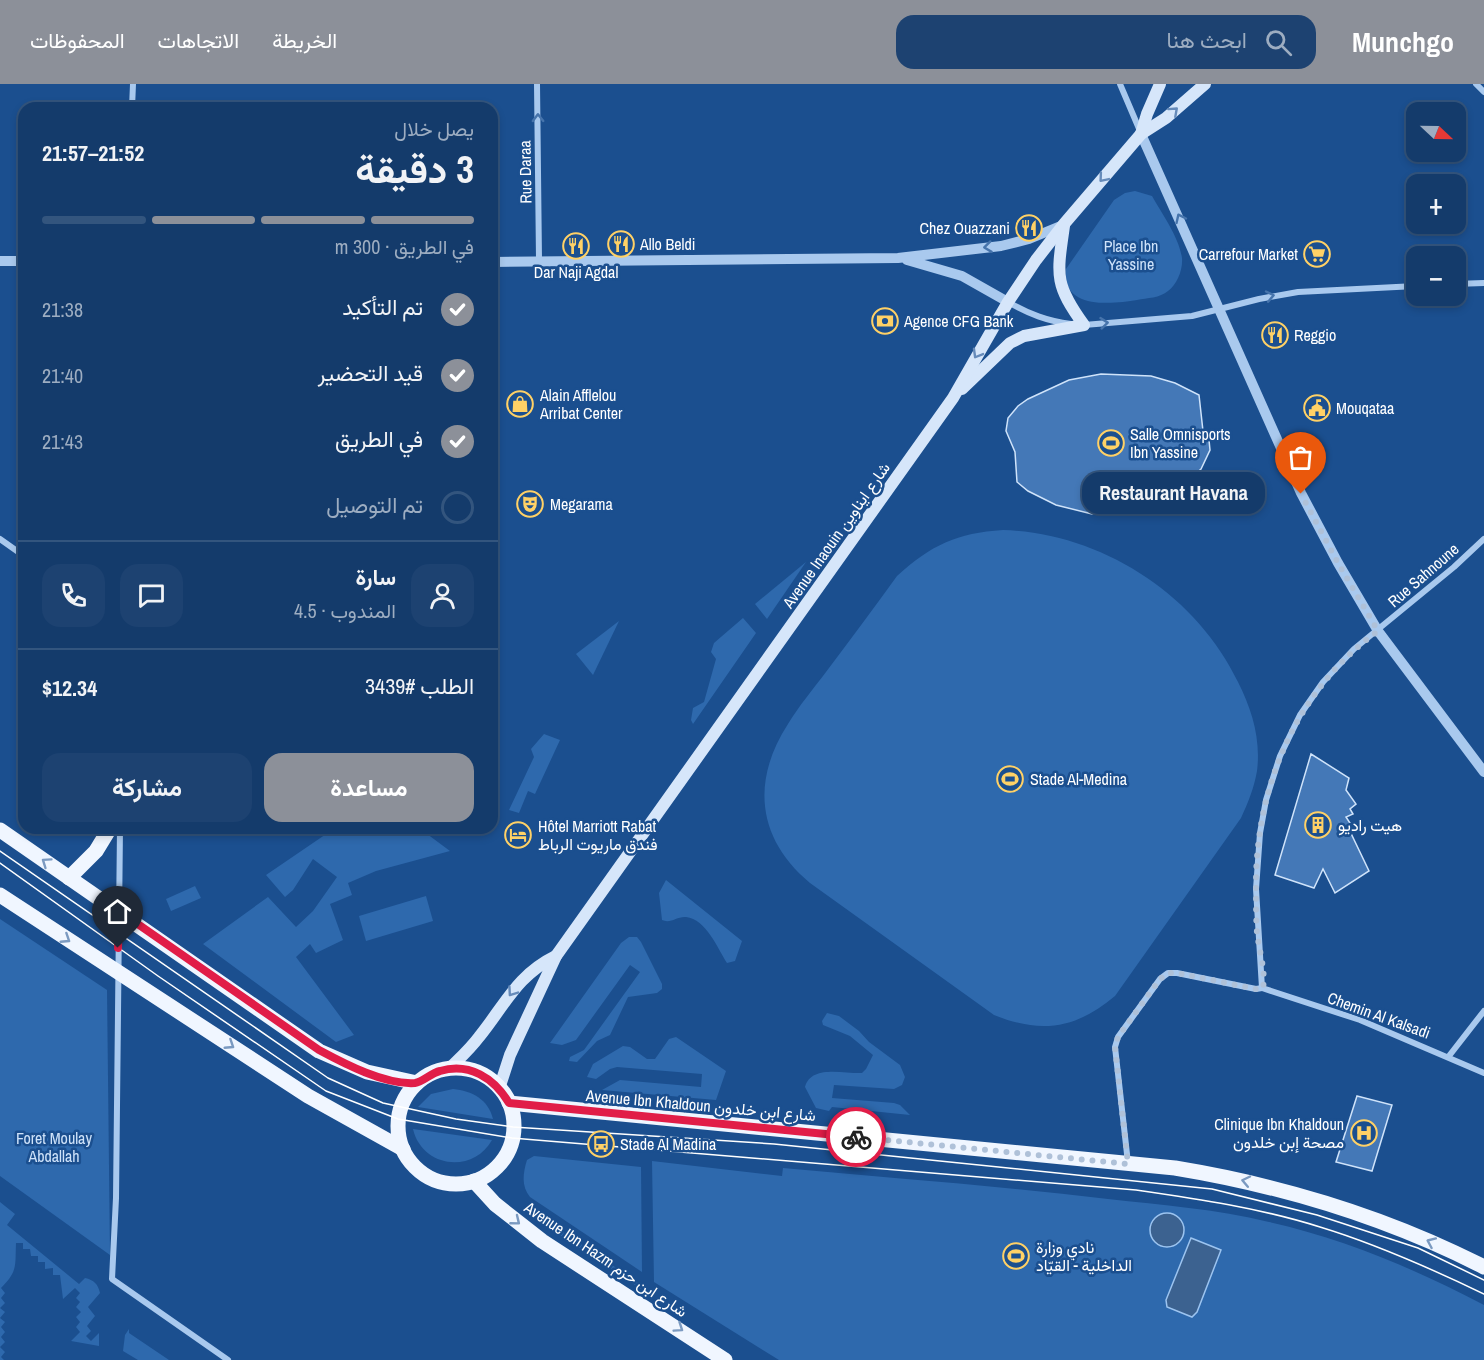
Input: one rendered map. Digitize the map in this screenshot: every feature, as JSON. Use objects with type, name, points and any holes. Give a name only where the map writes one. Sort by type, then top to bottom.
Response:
[{"type":"main road","points":[[1141,134],[1160,84]]},
{"type":"main road","points":[[1141,134],[1166,118],[1205,84]]},
{"type":"main road","name":"Avenue Inaouin شارع ايناوين","points":[[499,1089],[510,1055],[556,956],[953,398],[1008,302],[1036,260],[1141,134]]},
{"type":"main road","points":[[953,398],[1017,339],[1039,332],[1084,325],[1071,307],[1059,279],[1064,224]]},
{"type":"main road","points":[[0,830],[319,1050],[367,1072],[417,1083]]},
{"type":"main road","points":[[69,878],[96,851],[106,834]]},
{"type":"main road","points":[[0,895],[316,1102],[403,1149]]},
{"type":"main road","name":"Avenue Inaouin شارع ايناوين","points":[[450,1068],[479,1038],[519,982],[536,967],[556,956]]},
{"type":"main road","points":[[450,1068],[474,1071],[499,1089],[509,1103],[513,1127],[508,1149],[494,1169],[474,1181],[450,1184],[438,1181],[417,1169],[403,1149],[398,1119],[405,1098],[417,1083],[427,1076],[450,1068]]},
{"type":"main road","name":"Avenue Ibn Khaldoun شارع ابن خلدون","points":[[509,1103],[1204,1173],[1309,1197],[1428,1240],[1484,1267]]},
{"type":"main road","name":"Avenue Ibn Hazm شارع ابن حزم","points":[[474,1181],[495,1204],[542,1241],[725,1360]]},
{"type":"street","points":[[132,102],[133,84]]},
{"type":"street","name":"Rue Daraa","points":[[537,84],[539,261]]},
{"type":"street","points":[[1120,84],[1301,494],[1378,631],[1484,772]]},
{"type":"street","points":[[1476,84],[1484,92]]},
{"type":"street","points":[[498,262],[898,258],[1001,246],[1029,239],[1064,224]]},
{"type":"street","points":[[898,258],[962,276],[1029,314],[1047,320],[1084,325],[1192,316],[1298,292],[1406,287]]},
{"type":"street","points":[[0,261],[18,261]]},
{"type":"street","points":[[1466,284],[1484,283]]},
{"type":"street","points":[[0,539],[18,552]]},
{"type":"street","name":"Rue Sahnoune","points":[[1263,988],[1257,932],[1257,866],[1266,800],[1280,756],[1300,715],[1323,682],[1354,649],[1484,539]]},
{"type":"street","points":[[120,834],[116,1198],[112,1279],[228,1360]]},
{"type":"street","name":"Chemin Al Kalsadi","points":[[1128,1164],[1115,1047],[1118,1037],[1160,979],[1168,973],[1256,989],[1263,988],[1360,1020],[1449,1056],[1484,1073]]},
{"type":"street","points":[[1449,1056],[1484,1011]]},
{"type":"green space","name":"Place Ibn Yassine","points":[[1135,191],[1152,196],[1174,234],[1182,258],[1182,267],[1177,281],[1165,293],[1149,298],[1102,303],[1080,298],[1071,292],[1066,269],[1114,200],[1125,193]]},
{"type":"green space","name":"Stade Al-Medina","points":[[1003,530],[1040,534],[1075,543],[1109,556],[1141,574],[1171,596],[1220,650],[1243,693],[1251,714],[1258,748],[1257,771],[1241,818],[1115,996],[1086,1016],[1058,1025],[1027,1025],[994,1015],[810,883],[792,866],[779,848],[770,828],[765,808],[768,767],[776,745],[801,704],[897,576],[921,556],[946,542],[972,534]]},
{"type":"green space","points":[[806,562],[767,619],[755,604]]},
{"type":"green space","points":[[743,618],[756,633],[693,724],[691,720],[693,708],[704,702],[716,659],[711,652],[714,643]]},
{"type":"green space","points":[[619,621],[593,675],[576,654]]},
{"type":"green space","points":[[544,734],[560,740],[535,794],[528,791],[519,813],[509,810],[534,757],[531,749]]},
{"type":"green space","points":[[326,834],[427,834],[450,851],[376,871],[348,883],[352,895],[330,904],[343,940],[316,953],[310,944],[296,957],[354,1035],[336,1042],[203,944],[268,897],[296,927],[313,911],[337,877],[313,859],[293,890],[285,897],[266,875]]},
{"type":"green space","points":[[666,880],[742,941],[735,961],[727,963],[711,936],[700,923],[693,919],[683,917],[668,921],[662,920],[659,893]]},
{"type":"green space","points":[[195,886],[201,898],[171,911],[166,899]]},
{"type":"green space","points":[[426,896],[433,921],[366,941],[359,916]]},
{"type":"green space","name":"Foret Moulay Abdallah","points":[[0,919],[107,990],[110,1255],[0,1176]]},
{"type":"green space","points":[[629,937],[637,937],[641,942],[662,984],[662,989],[657,993],[628,997],[610,1035],[597,1041],[577,1062],[569,1061],[570,1057],[584,1050],[640,972],[630,965],[576,1040],[562,1045],[550,1043],[621,943]]},
{"type":"green space","points":[[827,1013],[839,1016],[859,1031],[869,1042],[900,1065],[905,1077],[902,1085],[894,1089],[834,1085],[832,1098],[894,1103],[900,1105],[910,1115],[832,1107],[829,1111],[816,1108],[805,1087],[808,1080],[821,1073],[862,1073],[873,1055],[850,1036],[823,1025],[822,1021]]},
{"type":"green space","points":[[676,1037],[726,1071],[716,1100],[602,1090],[620,1080],[701,1087],[702,1074],[617,1067],[596,1079],[587,1077],[593,1064],[623,1046],[630,1047],[647,1059],[655,1059],[669,1039]]},
{"type":"green space","points":[[453,1089],[478,1097],[487,1106],[493,1119],[418,1107],[431,1094]]},
{"type":"green space","points":[[413,1129],[492,1140],[484,1151],[473,1158],[461,1162],[449,1162],[437,1159],[426,1152],[418,1142]]},
{"type":"green space","points":[[534,1156],[641,1167],[642,1272],[530,1197],[525,1188],[524,1175],[527,1160]]},
{"type":"green space","name":"نادي وزارة الداخلية - القيّاد","points":[[652,1161],[782,1176],[783,1168],[1027,1190],[1189,1208],[1269,1222],[1325,1237],[1379,1256],[1484,1305],[1484,1360],[779,1360],[654,1282]]},
{"type":"green space","points":[[0,1202],[15,1214],[7,1225],[79,1284],[85,1278],[97,1285],[100,1293],[88,1307],[95,1316],[87,1326],[91,1331],[86,1336],[91,1341],[99,1333],[99,1346],[71,1341],[80,1332],[76,1327],[80,1322],[76,1317],[81,1312],[76,1307],[80,1302],[76,1298],[80,1293],[75,1288],[63,1299],[60,1275],[53,1275],[53,1268],[45,1269],[45,1262],[38,1262],[38,1256],[31,1256],[30,1249],[23,1249],[23,1243],[16,1243],[14,1268],[1,1288],[5,1293],[1,1298],[5,1303],[0,1308]]},
{"type":"green space","points":[[541,1217],[643,1286],[641,1289],[539,1221]]},
{"type":"green space","points":[[0,1308],[5,1312],[0,1318]]},
{"type":"green space","points":[[0,1318],[5,1322],[1,1327],[5,1332],[1,1337],[5,1342],[0,1347]]},
{"type":"green space","points":[[129,1329],[129,1333],[169,1360],[138,1360],[123,1351],[125,1335]]},
{"type":"green space","points":[[0,1347],[5,1352],[1,1357],[4,1360],[0,1360]]},
{"type":"shaded area","points":[[1167,1213],[1179,1218],[1184,1230],[1179,1242],[1167,1247],[1155,1242],[1150,1230],[1155,1218]]},
{"type":"shaded area","points":[[1191,1238],[1221,1250],[1197,1312],[1192,1317],[1167,1307],[1166,1300]]},
{"type":"building","name":"Salle Omnisports Ibn Yassine","points":[[1101,374],[1151,376],[1175,383],[1199,395],[1203,431],[1209,440],[1210,450],[1201,469],[1175,492],[1135,508],[1092,514],[1056,505],[1028,491],[1017,482],[1015,452],[1006,431],[1008,418],[1018,406],[1028,399],[1069,380]]},
{"type":"building","name":"هيت راديو","points":[[1311,754],[1349,778],[1346,790],[1356,804],[1350,809],[1353,814],[1346,817],[1350,823],[1347,825],[1369,871],[1335,893],[1323,869],[1314,888],[1275,875]]},
{"type":"building","name":"Clinique Ibn Khaldoun مصحة إبن خلدون","points":[[1357,1096],[1392,1105],[1372,1171],[1336,1162]]},
{"type":"tram line","points":[[0,851],[328,1078],[383,1103],[456,1119],[513,1127],[774,1144],[1212,1189],[1317,1215],[1418,1248],[1484,1280]]},
{"type":"tram line","points":[[0,863],[158,976],[326,1091],[398,1119],[512,1138],[1136,1190],[1182,1197],[1275,1214],[1341,1234],[1403,1257],[1484,1294]]},
{"type":"way so far","points":[[856,1137],[1128,1164],[1115,1047],[1118,1037],[1160,979],[1168,973],[1177,973],[1256,989],[1263,988],[1257,932],[1257,866],[1266,800],[1280,756],[1300,715],[1323,682],[1354,649],[1378,631],[1301,494]]},
{"type":"place","name":"Chez Ouazzani","points":[[1029,228]]},
{"type":"place","name":"Allo Beldi","points":[[621,244]]},
{"type":"place","name":"Dar Naji Agdal","points":[[576,246]]},
{"type":"place","name":"Carrefour Market","points":[[1317,254]]},
{"type":"place","name":"Agence CFG Bank","points":[[885,321]]},
{"type":"place","name":"Reggio","points":[[1275,335]]},
{"type":"place","name":"Alain Afflelou Arribat Center","points":[[520,404]]},
{"type":"place","name":"Mouqataa","points":[[1317,408]]},
{"type":"place","name":"Salle Omnisports Ibn Yassine","points":[[1111,443]]},
{"type":"place","name":"Restaurant Havana","points":[[1301,494]]},
{"type":"place","name":"Megarama","points":[[530,504]]},
{"type":"place","name":"Stade Al-Medina","points":[[1010,779]]},
{"type":"place","name":"هيت راديو","points":[[1318,825]]},
{"type":"place","name":"Hôtel Marriott Rabat فندق ماريوت الرباط","points":[[518,835]]},
{"type":"place","name":"Clinique Ibn Khaldoun مصحة إبن خلدون","points":[[1364,1133]]},
{"type":"place","name":"Stade Al Madina","points":[[601,1144]]},
{"type":"place","name":"نادي وزارة الداخلية - القيّاد","points":[[1016,1256]]},
{"type":"route","points":[[118,948],[119,911],[319,1050],[353,1067],[380,1076],[417,1083],[438,1071],[450,1068],[462,1069],[474,1071],[495,1084],[509,1103],[856,1137]]}]
